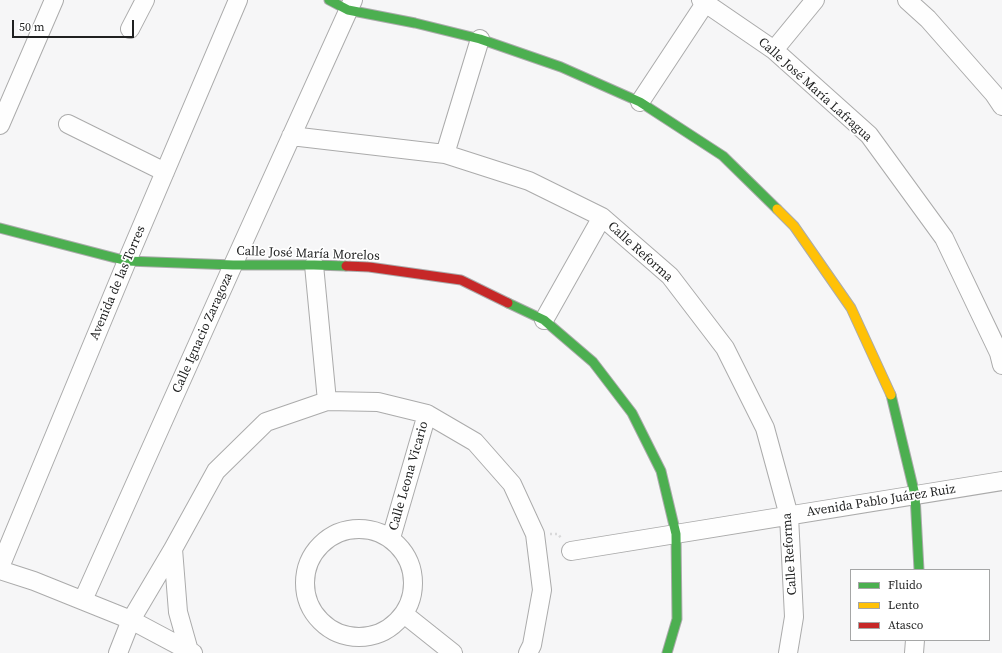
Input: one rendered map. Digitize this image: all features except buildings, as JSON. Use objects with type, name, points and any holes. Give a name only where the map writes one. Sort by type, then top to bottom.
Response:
[{"type":"street","points":[[0,125],[54,0]]},
{"type":"street","points":[[130,29],[145,0]]},
{"type":"street","name":"Avenida de las Torres","points":[[0,569],[127,261],[238,0]]},
{"type":"street","points":[[329,0],[480,39],[561,67],[640,102],[723,156],[794,226],[851,308],[892,398],[915,495],[920,569]]},
{"type":"street","points":[[774,50],[816,0]]},
{"type":"street","points":[[907,0],[928,19],[994,94],[1002,106]]},
{"type":"street","points":[[640,102],[704,1]]},
{"type":"street","name":"Calle José María Lafragua","points":[[704,1],[774,50],[869,135],[944,238],[999,352],[1002,365]]},
{"type":"street","name":"Calle Ignacio Zaragoza","points":[[84,600],[350,5]]},
{"type":"street","points":[[445,154],[480,39]]},
{"type":"street","points":[[68,124],[165,172]]},
{"type":"street","name":"Calle Reforma","points":[[291,136],[445,154],[529,181],[602,217],[670,276],[725,348],[765,428],[789,516],[794,617],[788,653]]},
{"type":"street","points":[[544,320],[602,217]]},
{"type":"street","name":"Calle José María Morelos","points":[[0,228],[127,261],[233,265],[369,267],[461,280],[544,320],[593,362],[632,413],[660,471],[676,534],[677,619],[667,653]]},
{"type":"street","points":[[314,265],[327,401]]},
{"type":"street","points":[[118,653],[131,620],[173,549],[216,471],[266,422],[327,401],[378,402],[427,414],[475,442],[512,484],[535,534],[542,590],[532,645],[528,653]]},
{"type":"street","name":"Calle Leona Vicario","points":[[391,538],[427,414]]},
{"type":"street","name":"Avenida Pablo Juárez Ruiz","points":[[571,551],[1002,481]]},
{"type":"street","points":[[350,528],[371,529],[391,538],[405,553],[413,573],[412,595],[404,614],[388,629],[368,637],[347,636],[327,627],[312,612],[305,592],[306,570],[314,551],[330,536],[350,528]]},
{"type":"street","points":[[173,549],[178,612],[191,652]]},
{"type":"street","points":[[0,569],[84,600],[131,620],[191,652]]},
{"type":"street","points":[[404,614],[454,653]]},
{"type":"street","points":[[914,653],[915,641]]},
{"type":"traffic: fast","points":[[329,0],[348,10],[415,23],[480,39],[561,67],[640,102],[723,156],[777,209]]},
{"type":"traffic: fast","points":[[0,228],[127,261],[233,265],[346,266]]},
{"type":"traffic: fast","points":[[508,303],[544,320],[593,362],[632,413],[661,471],[676,534],[677,619],[667,653]]},
{"type":"traffic: fast","points":[[891,395],[915,495],[919,569]]},
{"type":"traffic: slow","points":[[777,209],[794,226],[851,308],[891,395]]},
{"type":"traffic: jam","points":[[346,266],[369,267],[461,280],[508,303]]}]
